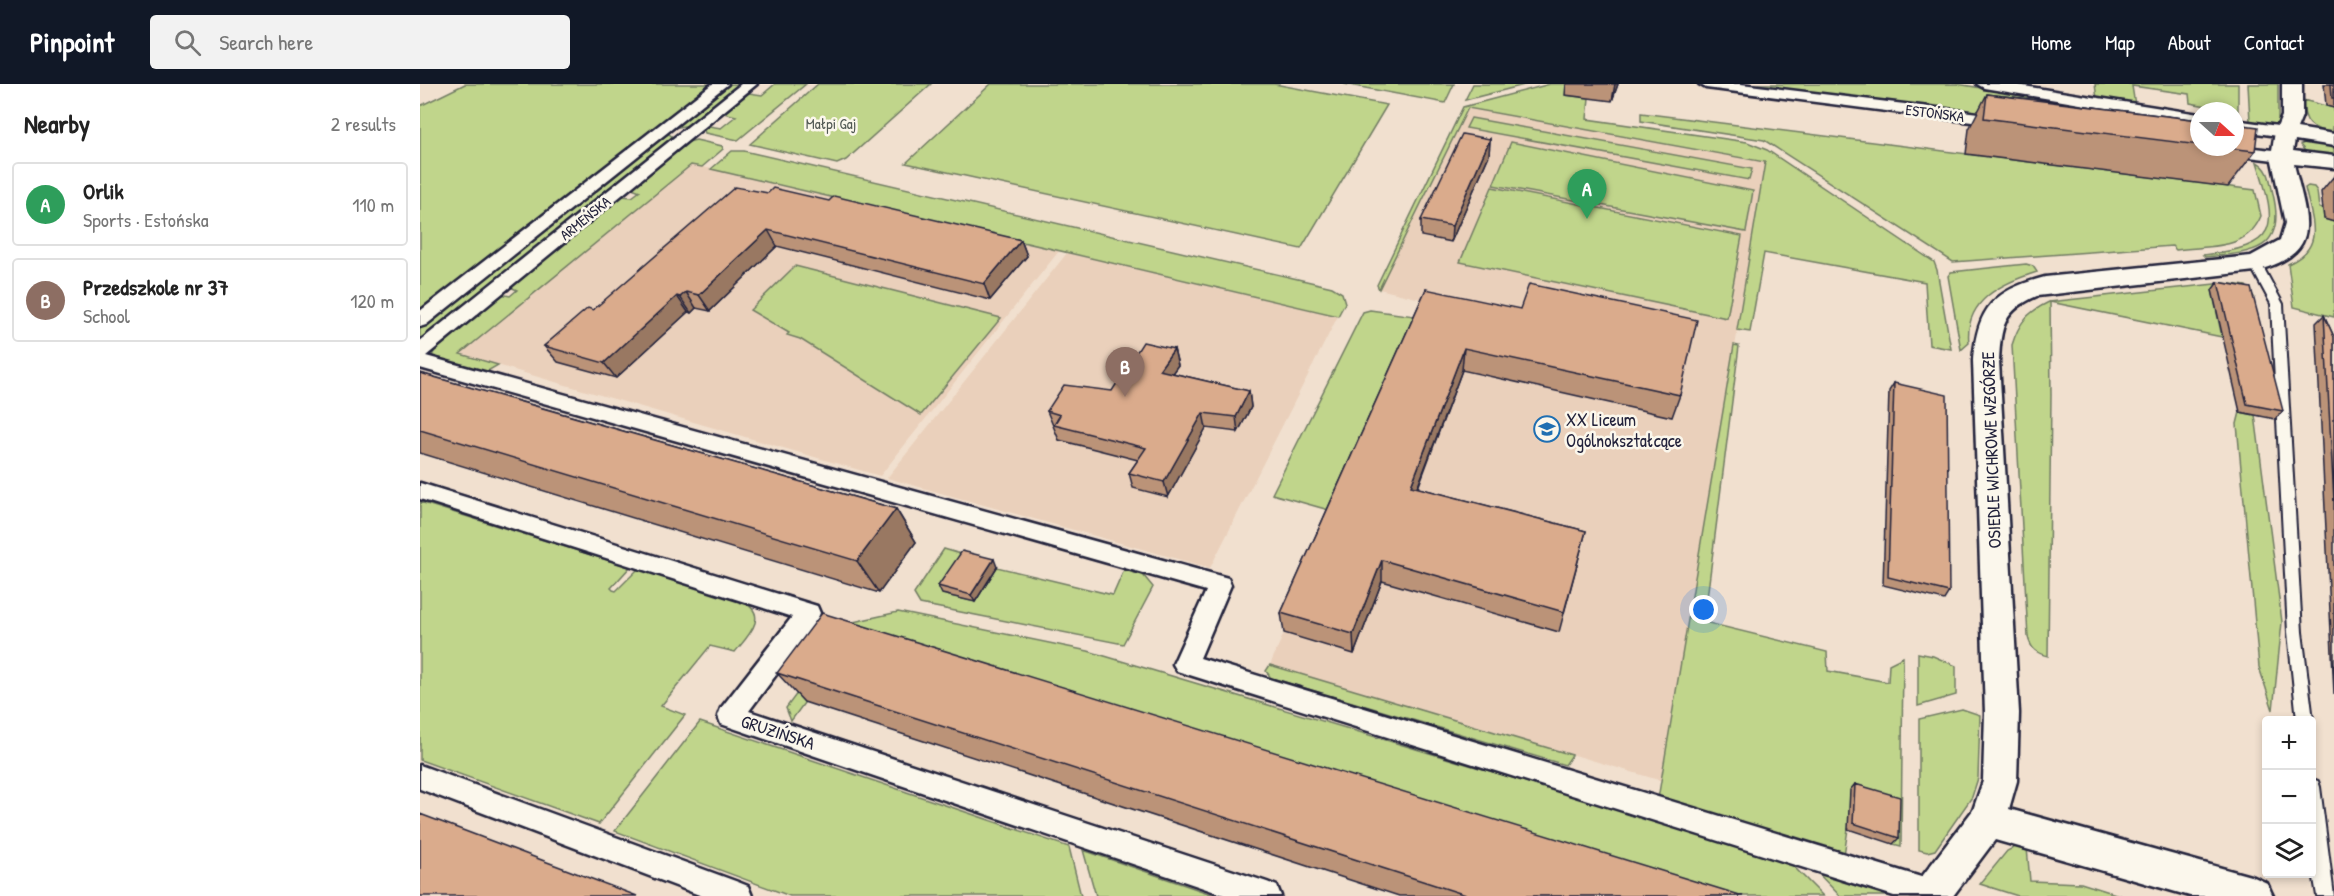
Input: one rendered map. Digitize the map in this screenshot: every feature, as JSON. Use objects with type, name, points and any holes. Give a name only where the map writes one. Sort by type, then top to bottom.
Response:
[{"type":"street","name":"ARMEŃSKA","points":[[420,321],[721,84]]},
{"type":"street","name":"ARMEŃSKA","points":[[420,351],[750,84]]},
{"type":"street","name":"ESTOŃSKA","points":[[1706,84],[2021,123]]},
{"type":"street","points":[[1983,84],[2190,118]]},
{"type":"street","name":"OSIEDLE WICHROWE WZGÓRZE","points":[[1930,895],[1988,820],[2000,781],[2002,713],[1986,361],[1988,328],[2002,305],[2020,291],[2045,285],[2255,263],[2277,254],[2291,244],[2296,223],[2287,135],[2292,84]]},
{"type":"street","points":[[2244,127],[2287,135],[2334,140]]},
{"type":"street","points":[[2244,142],[2287,135],[2334,162]]},
{"type":"street","points":[[420,361],[1220,585],[1185,664],[1930,895]]},
{"type":"street","name":"GRUZIŃSKA","points":[[420,491],[809,613],[730,716],[1267,896]]},
{"type":"street","points":[[420,777],[738,896]]},
{"type":"street","points":[[1988,820],[2254,896]]},
{"type":"lane","points":[[2255,263],[2277,304],[2295,633],[2305,716]]},
{"type":"lane","points":[[2316,824],[2326,896]]},
{"type":"shaded area","name":"XX Liceum Ogólnokształcące","points":[[1468,108],[1766,162],[1662,781],[1270,665],[1429,301],[1379,289]]},
{"type":"shaded area","points":[[691,164],[1059,251],[880,476],[459,354]]},
{"type":"shaded area","points":[[1067,253],[1338,316],[1210,568],[887,478]]},
{"type":"green space","points":[[465,84],[714,84],[420,314],[420,106]]},
{"type":"green space","points":[[728,84],[742,84],[691,125],[678,127],[679,123]]},
{"type":"green space","points":[[775,84],[806,84],[738,140],[705,133],[704,130],[709,126],[721,128],[736,116],[723,113],[749,93],[762,95]]},
{"type":"green space","name":"Małpi Gaj","points":[[818,84],[931,84],[846,160],[837,164],[750,144]]},
{"type":"green space","points":[[991,84],[1274,84],[1387,105],[1301,249],[906,163]]},
{"type":"green space","points":[[1344,84],[1454,84],[1445,103]]},
{"type":"green space","points":[[1473,84],[1528,84],[1465,100]]},
{"type":"green space","points":[[1550,84],[1567,84],[1566,95],[1589,98],[1587,119],[1747,142],[1767,150],[1934,262],[1951,349],[1929,345],[1925,282],[1764,253],[1750,332],[1737,330],[1765,162],[1468,108],[1379,289],[1377,285],[1463,107]]},
{"type":"green space","points":[[1746,84],[1957,84],[2117,110],[2120,131]]},
{"type":"green space","points":[[2095,84],[2238,84],[2238,102],[2190,103],[2189,94],[2132,86],[2135,105],[2097,99]]},
{"type":"green space","points":[[2248,84],[2278,84],[2278,123],[2271,125],[2250,121]]},
{"type":"green space","points":[[2303,100],[2334,108],[2334,127],[2332,127],[2334,135],[2310,124],[2305,115]]},
{"type":"green space","points":[[1641,113],[2255,190],[2261,216],[2246,236],[2225,245],[2213,247],[2176,250],[2172,246],[1953,262],[1764,140],[1641,121]]},
{"type":"green space","points":[[1471,118],[1752,169],[1749,180],[1466,128]]},
{"type":"green space","points":[[669,134],[674,138],[420,343],[420,328],[661,137]]},
{"type":"green space","points":[[696,140],[722,146],[723,149],[702,167],[691,165],[460,354],[498,365],[486,372],[432,356],[436,348],[501,294],[510,296],[517,290],[510,287],[622,196],[632,197],[640,191],[632,188],[688,142]]},
{"type":"green space","points":[[2308,141],[2334,148],[2334,155],[2307,153],[2300,145]]},
{"type":"green space","points":[[1511,142],[1753,191],[1746,232],[1493,185]]},
{"type":"green space","points":[[732,151],[744,151],[1332,287],[1342,293],[1345,303],[1338,316],[711,169]]},
{"type":"green space","points":[[2257,162],[2267,172],[2273,194],[2276,213],[2275,228],[2270,238],[2261,246],[2250,251],[2205,257],[2203,255],[2246,246],[2259,240],[2266,231],[2269,219],[2268,204]]},
{"type":"green space","points":[[1492,187],[1742,236],[1727,318],[1460,262]]},
{"type":"green space","points":[[2314,187],[2317,191],[2319,208],[2323,209],[2324,219],[2334,222],[2334,317],[2294,307],[2288,264],[2300,257],[2312,241],[2313,222],[2305,188]]},
{"type":"green space","points":[[2026,264],[2033,266],[2037,272],[1999,288],[1979,305],[1969,328],[1969,343],[1961,350],[1948,276],[1951,272]]},
{"type":"green space","points":[[795,266],[1001,318],[921,415],[800,339],[787,335],[789,333],[750,310]]},
{"type":"green space","points":[[2224,283],[2246,286],[2254,297],[2212,290],[2222,337],[2050,302],[2048,656],[2040,653],[2032,647],[2028,637],[2012,345],[2018,330],[2030,314],[2049,302]]},
{"type":"green space","points":[[1370,310],[1422,317],[1336,512],[1272,494],[1363,312]]},
{"type":"green space","points":[[1734,345],[1739,346],[1704,622],[1827,652],[1828,671],[1888,682],[1889,664],[1903,657],[1901,846],[1893,844],[1894,803],[1848,829],[1844,855],[1658,799]]},
{"type":"green space","points":[[2240,412],[2255,415],[2282,622],[2273,710],[2259,667],[2237,424]]},
{"type":"green space","points":[[420,502],[630,567],[611,588],[616,591],[638,569],[741,601],[755,612],[756,619],[751,632],[735,652],[710,646],[661,706],[685,715],[599,824],[420,760]]},
{"type":"green space","points":[[944,549],[964,555],[943,594],[975,602],[997,567],[1113,595],[1124,570],[1143,575],[1153,587],[1123,644],[920,604],[914,594]]},
{"type":"green space","points":[[898,612],[1088,651],[1787,860],[1823,896],[1655,896],[847,644],[791,721],[786,708],[849,623]]},
{"type":"green space","points":[[1918,653],[1933,656],[1956,666],[1956,695],[1918,706]]},
{"type":"green space","points":[[1270,665],[1572,755],[1565,765],[1271,678],[1266,671]]},
{"type":"green space","points":[[1962,709],[1980,715],[1978,778],[1972,797],[1935,850],[1927,852],[1919,850],[1919,719]]},
{"type":"green space","points":[[700,722],[1069,847],[1081,896],[790,896],[615,831]]},
{"type":"green space","points":[[2015,847],[2027,848],[2030,881],[2081,883],[2122,896],[2018,896],[1980,884],[2007,851]]},
{"type":"green space","points":[[1083,850],[1217,896],[1096,896]]},
{"type":"green space","points":[[1812,867],[1888,893],[1889,896],[1840,896]]},
{"type":"building","points":[[2331,84],[2334,84],[2334,98],[2332,98]]},
{"type":"building","points":[[1987,94],[2190,119],[2190,144],[1984,118]]},
{"type":"building","points":[[2244,125],[2258,127],[2255,151],[2244,150]]},
{"type":"building","points":[[1462,134],[1490,139],[1452,226],[1421,220]]},
{"type":"building","points":[[735,187],[768,193],[773,188],[829,201],[834,196],[1021,240],[984,284],[768,230],[699,295],[686,292],[680,297],[677,296],[604,363],[544,346],[588,308],[593,310]]},
{"type":"building","points":[[2218,282],[2251,288],[2283,411],[2247,404]]},
{"type":"building","points":[[1529,284],[1697,320],[1680,395],[1464,348],[1411,486],[1586,531],[1564,612],[1382,560],[1353,634],[1281,613],[1426,289],[1520,309]]},
{"type":"building","points":[[2324,315],[2334,337],[2334,501]]},
{"type":"building","points":[[1143,342],[1174,349],[1159,370],[1249,391],[1236,417],[1203,413],[1164,482],[1129,473],[1146,448],[1054,425],[1060,415],[1047,411],[1064,385],[1112,391]]},
{"type":"building","points":[[420,373],[896,509],[857,561],[420,430]]},
{"type":"building","points":[[1894,383],[1947,395],[1949,592],[1888,577]]},
{"type":"building","points":[[962,551],[994,559],[971,595],[938,586]]},
{"type":"building","points":[[822,613],[1743,896],[1469,896],[777,673]]},
{"type":"building","points":[[1855,784],[1900,797],[1899,838],[1853,823]]},
{"type":"building","points":[[420,814],[637,896],[420,896]]},
{"type":"place","name":"Orlik","points":[[1587,219]]},
{"type":"place","name":"Przedszkole nr 37","points":[[1125,397]]},
{"type":"place","name":"XX Liceum Ogólnokształcące","points":[[1547,429]]}]
